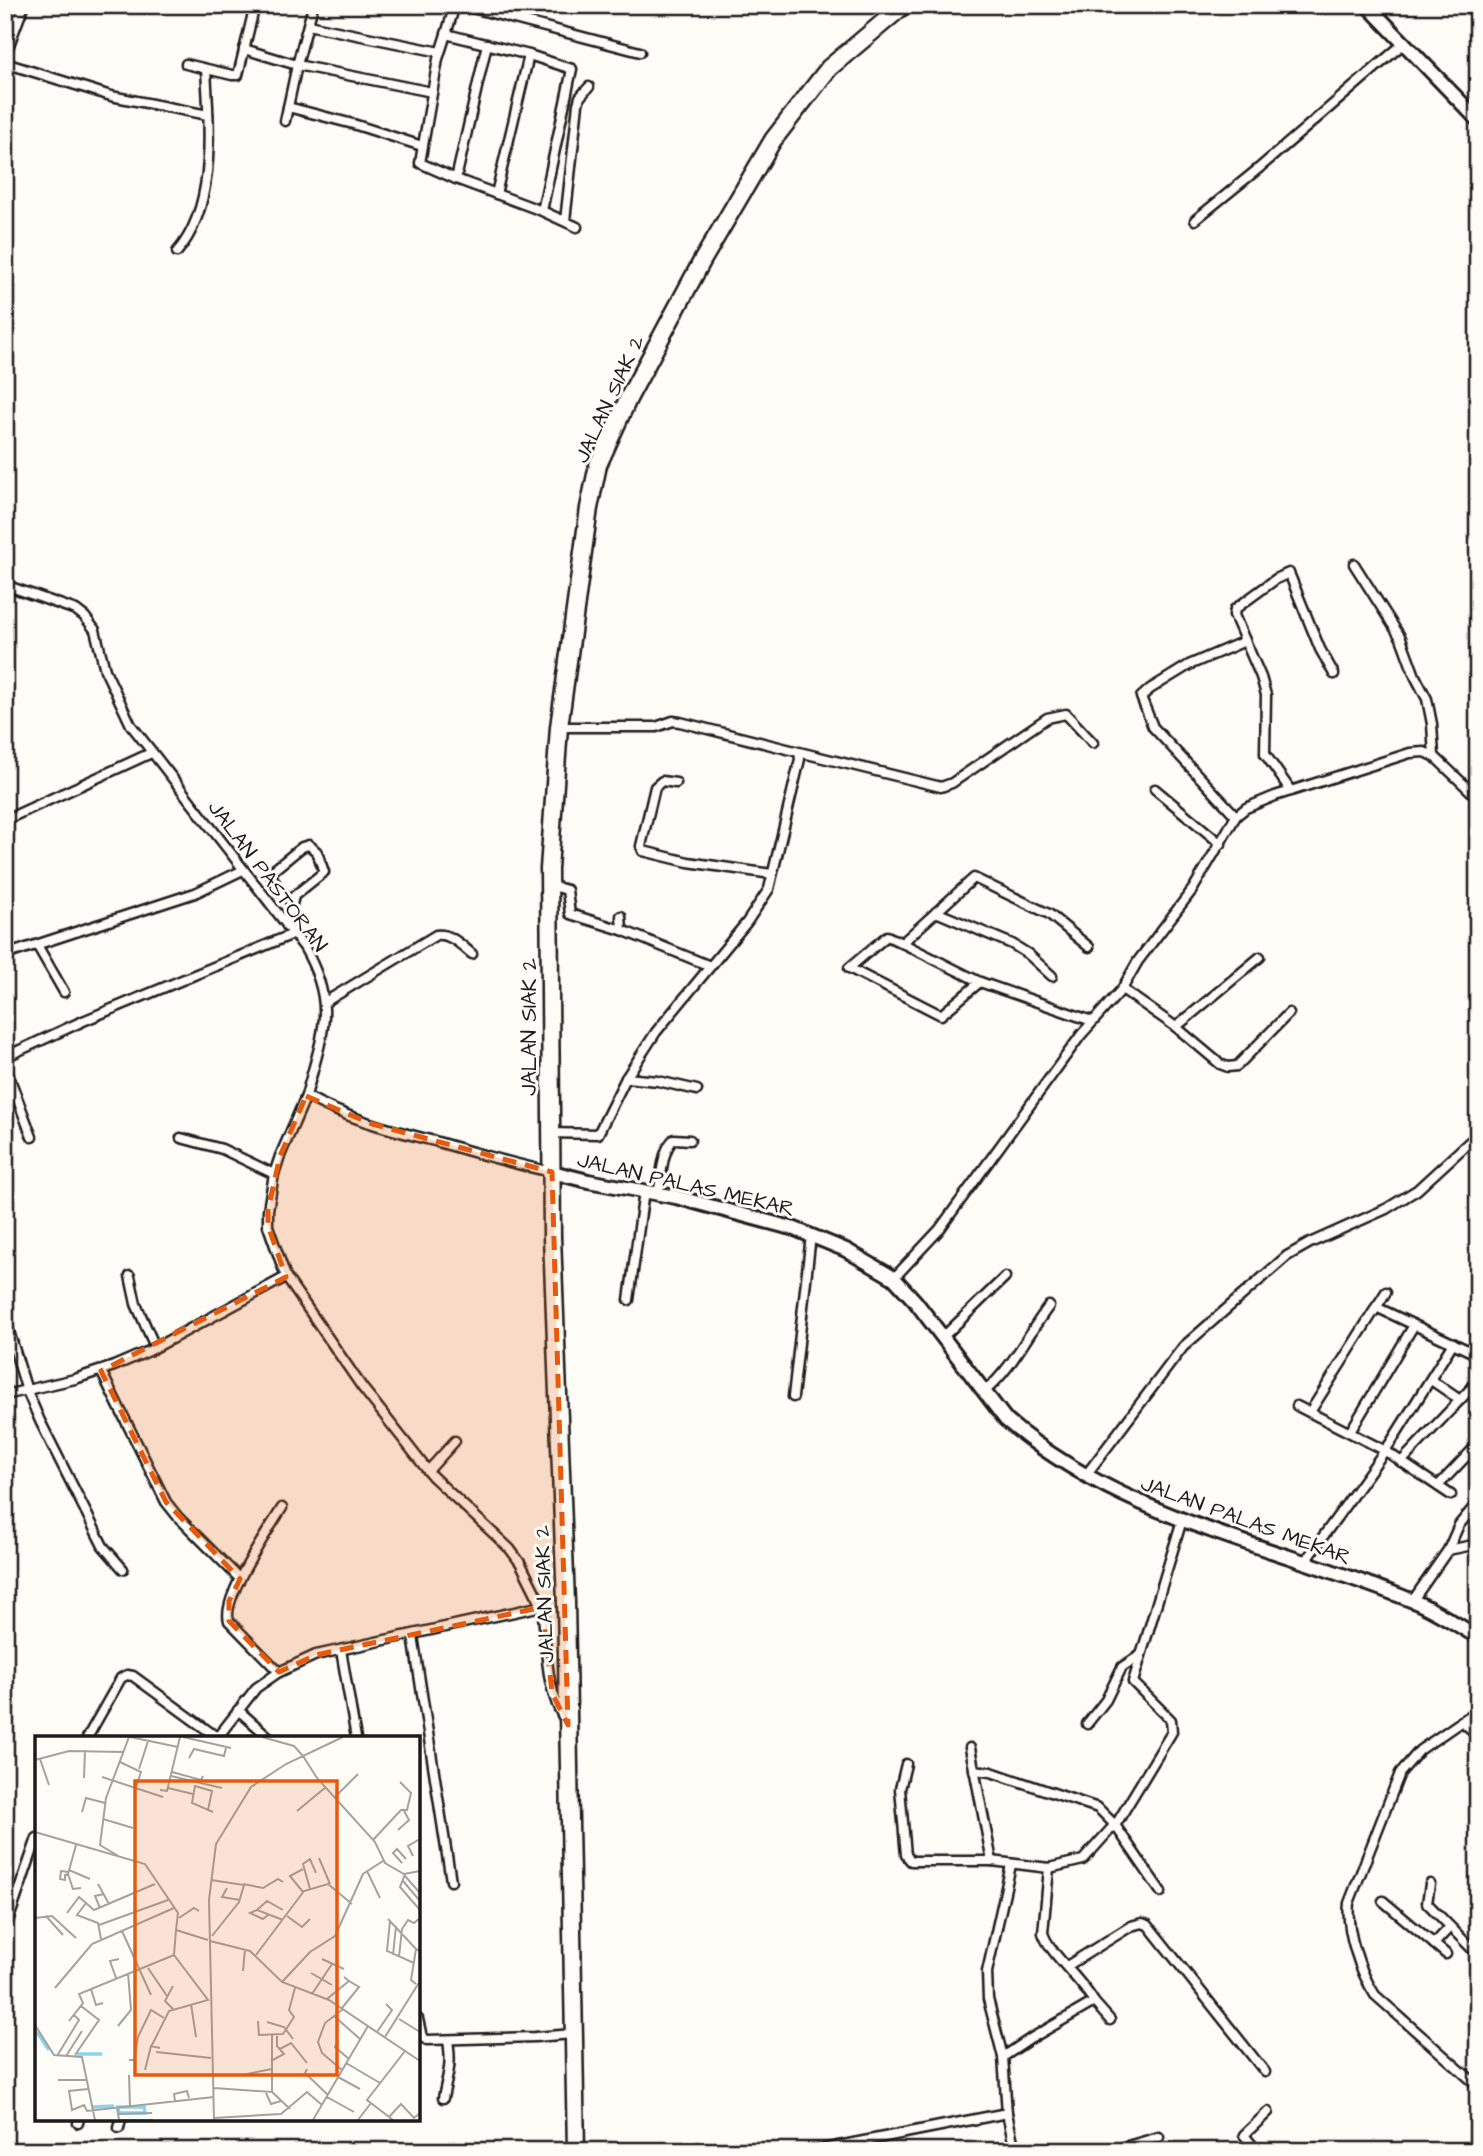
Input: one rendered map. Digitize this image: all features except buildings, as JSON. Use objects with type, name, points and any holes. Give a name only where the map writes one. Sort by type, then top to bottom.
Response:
[{"type":"highway","name":"JALAN SIAK 2","points":[[576,2151],[568,1725],[550,1133],[549,842],[559,727],[589,508],[598,465],[629,397],[702,261],[773,140],[828,68],[904,5]]},
{"type":"main road","points":[[1367,5],[1476,116]]},
{"type":"main road","name":"JALAN PALAS MEKAR","points":[[552,1172],[677,1197],[811,1235],[846,1250],[894,1278],[1006,1420],[1086,1475],[1130,1499],[1182,1520],[1413,1600],[1478,1637]]},
{"type":"street","points":[[5,56],[24,5]]},
{"type":"street","points":[[186,64],[238,75],[255,5]]},
{"type":"street","points":[[455,5],[450,35],[440,52],[419,160],[422,164],[456,179],[577,227]]},
{"type":"street","points":[[461,5],[640,52]]},
{"type":"street","points":[[285,121],[313,6]]},
{"type":"street","points":[[308,25],[440,52]]},
{"type":"street","points":[[450,35],[569,66],[572,73],[542,211]]},
{"type":"street","points":[[456,179],[487,44]]},
{"type":"street","points":[[1195,220],[1403,44]]},
{"type":"street","points":[[244,50],[297,65],[432,92]]},
{"type":"street","points":[[496,194],[529,55]]},
{"type":"street","points":[[5,62],[111,96],[208,115]]},
{"type":"street","points":[[177,252],[190,238],[199,212],[206,177],[206,69]]},
{"type":"street","points":[[565,221],[578,104],[580,97],[589,88]]},
{"type":"street","points":[[288,107],[422,146]]},
{"type":"street","points":[[1354,564],[1401,638],[1427,699],[1434,756]]},
{"type":"street","points":[[1291,791],[1265,754],[1266,695],[1234,615],[1235,609],[1276,579],[1289,573],[1320,649],[1334,674]]},
{"type":"street","name":"JALAN PASTORAN","points":[[5,585],[65,606],[85,617],[94,630],[105,670],[131,725],[290,930],[317,970],[325,1002],[321,1036],[306,1096],[274,1174],[268,1226],[286,1277],[362,1387],[428,1471],[510,1549],[522,1564],[542,1606],[552,1693],[559,1712],[568,1725]]},
{"type":"street","points":[[1236,816],[1153,727],[1141,697],[1189,665],[1245,641]]},
{"type":"street","points":[[559,727],[656,727],[673,721],[680,722],[941,787],[952,783],[1047,718],[1056,715],[1066,714],[1093,743]]},
{"type":"street","points":[[550,1133],[598,1134],[626,1078],[656,1032],[747,922],[769,889],[800,764],[799,752]]},
{"type":"street","points":[[894,1278],[939,1230],[1092,1021],[1122,989],[1138,961],[1168,924],[1221,844],[1236,816],[1246,807],[1410,753],[1423,752],[1434,756],[1478,798]]},
{"type":"street","points":[[5,820],[151,753]]},
{"type":"street","points":[[676,783],[662,781],[655,787],[641,846],[643,851],[772,874]]},
{"type":"street","points":[[1155,789],[1221,844]]},
{"type":"street","points":[[5,1058],[290,930],[294,896],[324,872],[317,852],[309,845],[302,847],[270,873],[278,888],[292,903]]},
{"type":"street","points":[[5,955],[195,893],[243,870]]},
{"type":"street","points":[[902,943],[974,878],[1049,914],[1089,947]]},
{"type":"street","points":[[549,885],[567,890],[570,914],[622,930],[710,967]]},
{"type":"street","points":[[936,912],[1012,944],[1028,954],[1052,976]]},
{"type":"street","points":[[621,916],[622,930]]},
{"type":"street","points":[[325,1002],[436,935],[449,937],[472,954]]},
{"type":"street","points":[[980,982],[941,1015],[849,968],[887,936],[980,982],[1092,1021]]},
{"type":"street","points":[[37,945],[64,992]]},
{"type":"street","points":[[1175,1027],[1260,957]]},
{"type":"street","points":[[1122,989],[1228,1068],[1237,1066],[1289,1013]]},
{"type":"street","points":[[5,1066],[32,1137]]},
{"type":"street","points":[[626,1078],[697,1090]]},
{"type":"street","points":[[306,1096],[332,1110],[372,1124],[512,1164],[552,1172]]},
{"type":"street","points":[[1086,1475],[1183,1347],[1287,1256],[1310,1242],[1386,1209],[1417,1190],[1478,1135]]},
{"type":"street","points":[[181,1138],[222,1149],[274,1174]]},
{"type":"street","points":[[658,1194],[670,1142],[674,1139],[690,1140]]},
{"type":"street","points":[[629,1300],[644,1191]]},
{"type":"street","points":[[793,1397],[811,1235]]},
{"type":"street","points":[[130,1276],[136,1304],[155,1347]]},
{"type":"street","points":[[5,1395],[101,1371],[155,1347],[286,1277]]},
{"type":"street","points":[[943,1337],[1005,1277]]},
{"type":"street","points":[[1310,1412],[1386,1292]]},
{"type":"street","points":[[984,1392],[1014,1359],[1049,1306]]},
{"type":"street","points":[[1376,1307],[1478,1355]]},
{"type":"street","points":[[5,1318],[27,1391],[57,1458],[103,1546],[122,1569]]},
{"type":"street","points":[[1350,1432],[1414,1325]]},
{"type":"street","points":[[1304,1563],[1384,1450],[1453,1343]]},
{"type":"street","points":[[101,1371],[166,1502],[240,1579]]},
{"type":"street","points":[[1431,1380],[1460,1400]]},
{"type":"street","points":[[1401,1462],[1478,1381]]},
{"type":"street","points":[[1297,1406],[1384,1450],[1451,1495]]},
{"type":"street","points":[[428,1471],[455,1441]]},
{"type":"street","points":[[1438,1486],[1478,1444]]},
{"type":"street","points":[[1413,1600],[1448,1550],[1459,1525],[1478,1503]]},
{"type":"street","points":[[279,1672],[229,1621],[227,1611],[240,1579],[282,1508]]},
{"type":"street","points":[[906,1764],[900,1789],[907,1859],[992,1861],[1049,1868],[1077,1864],[1083,1860],[1115,1825],[1172,1732],[1171,1720],[1134,1686],[1133,1678],[1182,1520]]},
{"type":"street","points":[[1448,1550],[1478,1544]]},
{"type":"street","points":[[219,1736],[256,1688],[279,1672],[316,1656],[542,1606]]},
{"type":"street","points":[[413,1636],[451,1881]]},
{"type":"street","points":[[341,1650],[356,1736]]},
{"type":"street","points":[[1087,1724],[1106,1700],[1122,1667],[1139,1656]]},
{"type":"street","points":[[88,1736],[121,1678],[127,1675],[133,1676],[215,1736]]},
{"type":"street","points":[[238,1710],[268,1736]]},
{"type":"street","points":[[1478,1710],[1420,1750],[1400,1773],[1349,1903],[1347,1917],[1366,1981],[1375,1995],[1478,2087]]},
{"type":"street","points":[[1461,1721],[1478,1735]]},
{"type":"street","points":[[970,1748],[992,1861]]},
{"type":"street","points":[[974,1770],[991,1772],[1098,1808],[1115,1825],[1161,1892]]},
{"type":"street","points":[[5,1930],[35,1844]]},
{"type":"street","points":[[1011,1865],[987,1972],[988,1999],[1003,2057],[1007,2113],[1015,2151]]},
{"type":"street","points":[[1049,1868],[1043,1933],[1046,1942],[1110,2020]]},
{"type":"street","points":[[1430,1884],[1427,1903],[1476,1949]]},
{"type":"street","points":[[1383,1901],[1446,1954]]},
{"type":"street","points":[[1067,1966],[1131,1926],[1142,1923],[1148,1925],[1265,2072]]},
{"type":"street","points":[[1434,1944],[1450,1927]]},
{"type":"street","points":[[1003,2057],[1094,2002]]},
{"type":"street","points":[[420,2026],[424,2039],[573,2034]]},
{"type":"street","points":[[443,2098],[449,2078],[447,2040]]},
{"type":"street","points":[[1257,2151],[1244,2135],[1268,2112]]},
{"type":"street","points":[[823,2149],[1007,2113]]},
{"type":"street","points":[[1110,2151],[1159,2137]]},
{"type":"highlighted area","points":[[306,1096],[372,1124],[552,1172],[568,1725],[552,1693],[543,1607],[316,1655],[279,1672],[229,1621],[229,1601],[240,1579],[166,1502],[116,1405],[101,1371],[286,1277],[268,1226],[268,1210],[280,1156]]},
{"type":"waterway","points":[[131,766],[144,761]]},
{"type":"waterway","points":[[58,1037],[292,940]]}]
